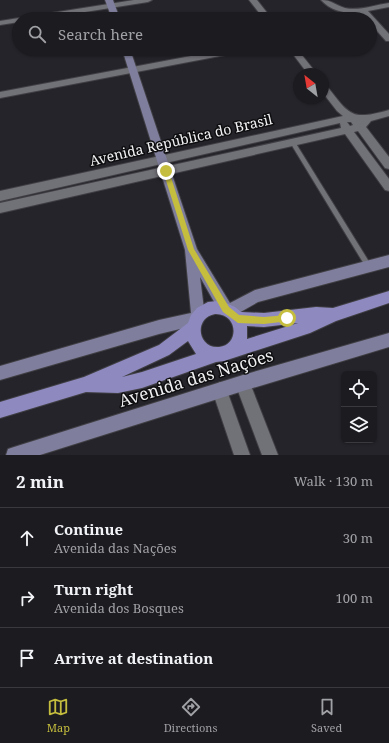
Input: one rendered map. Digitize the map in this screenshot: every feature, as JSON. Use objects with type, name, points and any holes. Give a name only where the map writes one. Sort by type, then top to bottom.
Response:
[{"type":"main road","name":"Avenida das Nações","points":[[196,321],[194,337],[198,346],[206,352],[216,355],[223,355],[233,350],[310,326],[332,315],[389,297]]},
{"type":"main road","name":"Avenida das Nações","points":[[0,410],[84,385],[164,350],[196,321],[204,311],[211,308],[218,307],[231,313],[264,320],[316,314],[332,315]]},
{"type":"main road","name":"Avenida das Nações","points":[[231,313],[242,330],[240,340],[233,350]]},
{"type":"main road","name":"Avenida das Nações","points":[[84,385],[118,385],[142,380],[216,355]]},
{"type":"street","points":[[63,12],[110,3],[148,0]]},
{"type":"street","points":[[252,0],[262,12]]},
{"type":"street","points":[[325,0],[338,9],[350,11],[389,5]]},
{"type":"street","points":[[0,23],[12,21]]},
{"type":"street","points":[[377,26],[389,39]]},
{"type":"street","points":[[128,56],[191,250],[196,321]]},
{"type":"street","points":[[0,95],[205,56]]},
{"type":"street","points":[[298,56],[307,68]]},
{"type":"street","points":[[329,95],[340,109],[353,118],[389,165]]},
{"type":"street","points":[[340,109],[340,120],[389,187]]},
{"type":"street","name":"Avenida República do Brasil","points":[[0,196],[340,120],[353,118],[368,119],[389,114]]},
{"type":"street","points":[[360,127],[368,119]]},
{"type":"street","name":"Avenida República do Brasil","points":[[0,208],[360,127]]},
{"type":"street","points":[[277,134],[288,144]]},
{"type":"street","points":[[191,250],[231,313],[242,302],[255,296],[389,261]]},
{"type":"street","name":"Avenida das Nações","points":[[0,373],[159,327],[196,321]]},
{"type":"street","name":"Avenida das Nações","points":[[14,455],[220,390],[389,340]]},
{"type":"street","points":[[243,383],[270,455]]},
{"type":"street","points":[[220,390],[242,455]]},
{"type":"lane","points":[[288,144],[369,267]]},
{"type":"route","points":[[166,171],[191,250],[226,309],[238,319],[264,320],[287,318]]}]
